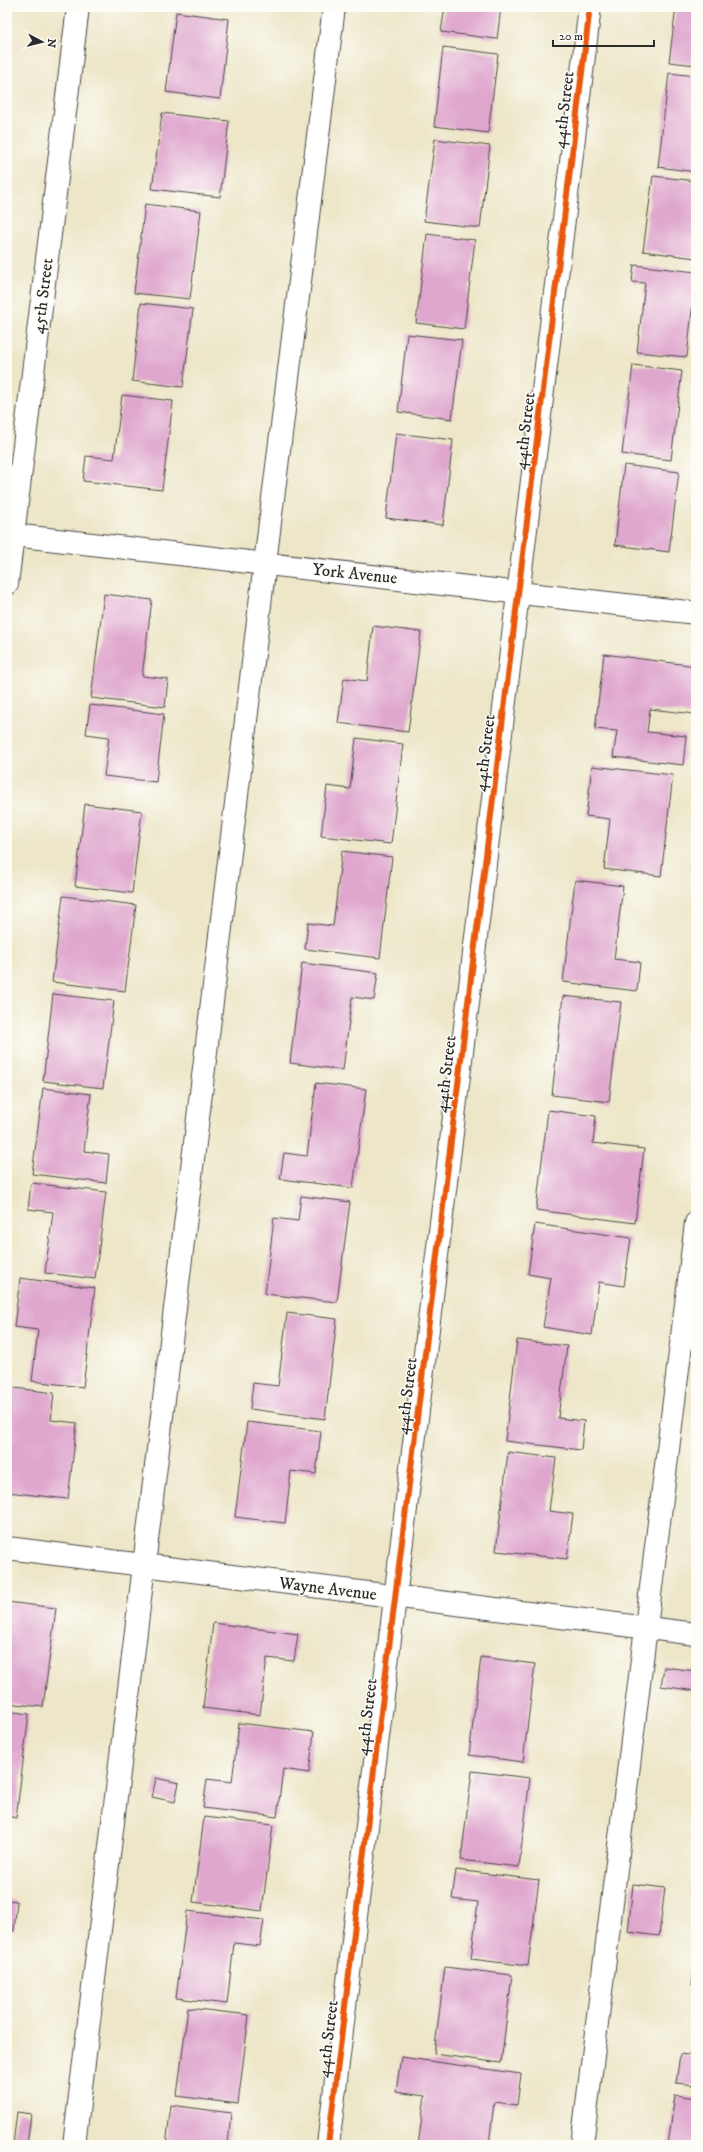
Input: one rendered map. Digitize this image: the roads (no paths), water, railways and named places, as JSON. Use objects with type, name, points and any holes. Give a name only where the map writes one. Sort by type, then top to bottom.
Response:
[{"type":"street","name":"45th Street","points":[[7,584],[78,7]]},
{"type":"street","points":[[74,2145],[265,563],[334,7]]},
{"type":"street","name":"44th Street","points":[[328,2145],[590,7]]},
{"type":"street","name":"York Avenue","points":[[13,535],[696,613]]},
{"type":"street","points":[[582,2145],[696,1223]]},
{"type":"street","name":"Wayne Avenue","points":[[7,1548],[696,1634]]}]
